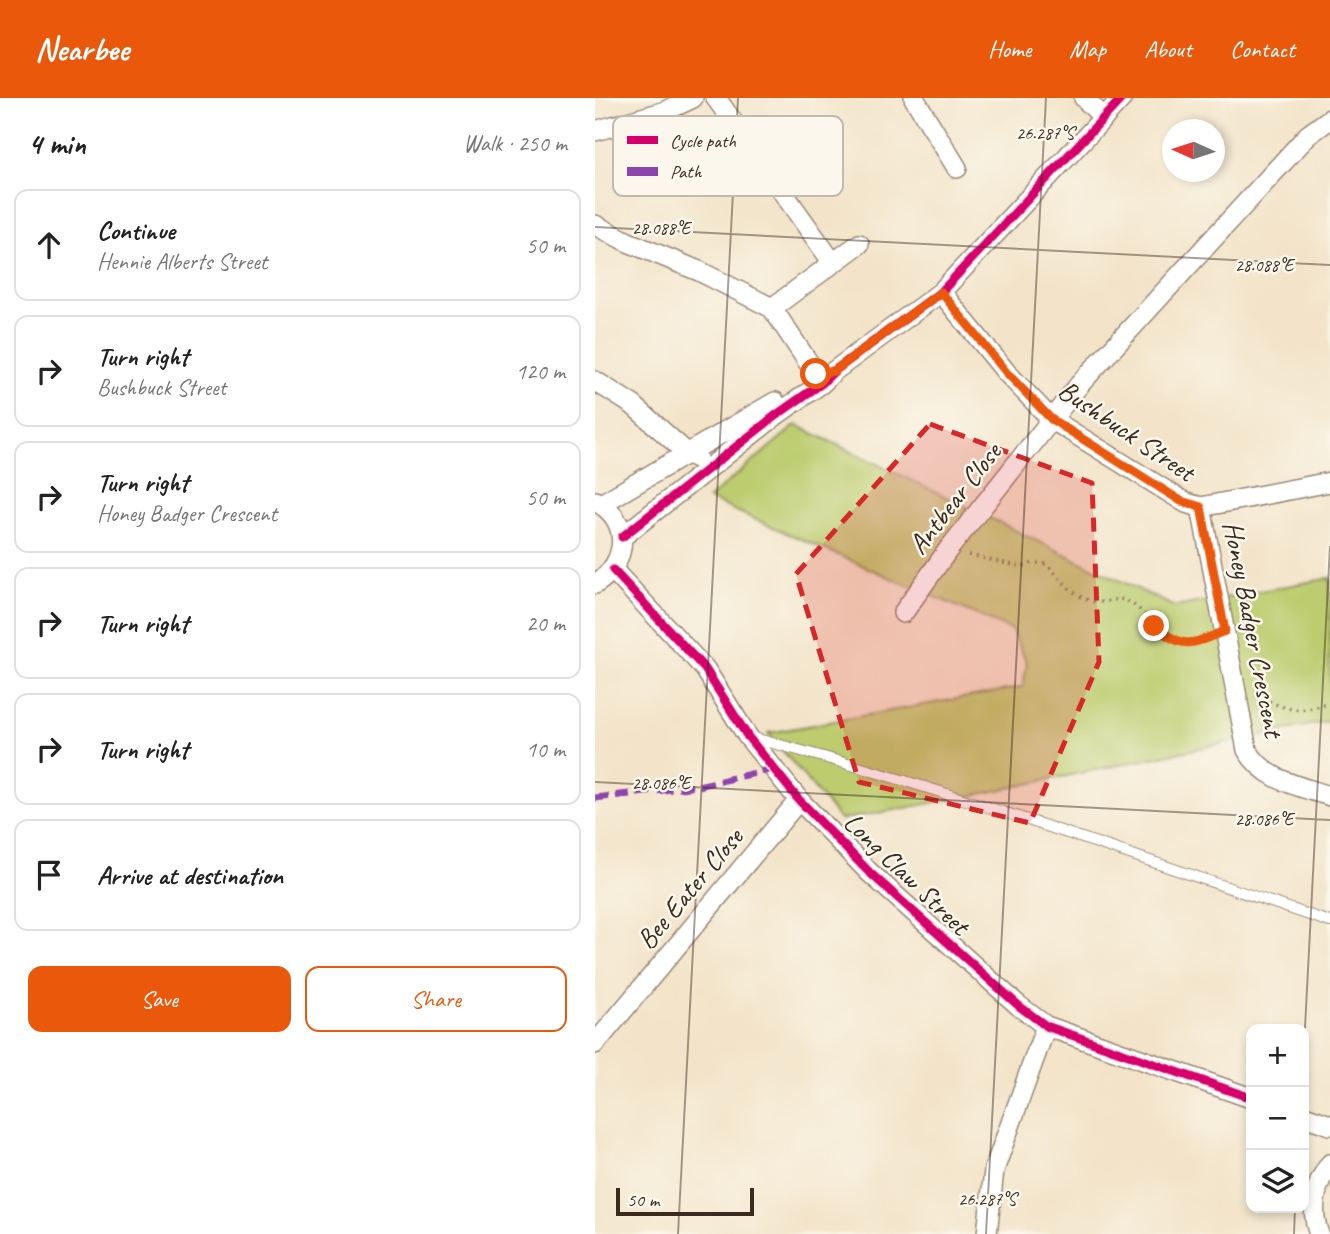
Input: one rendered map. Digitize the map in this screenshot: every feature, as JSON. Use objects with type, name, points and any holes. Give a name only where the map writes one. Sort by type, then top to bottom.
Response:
[{"type":"street","points":[[649,116],[693,98]]},
{"type":"street","points":[[716,98],[729,116]]},
{"type":"street","points":[[914,98],[957,168]]},
{"type":"street","points":[[1084,98],[1104,118]]},
{"type":"street","points":[[622,537],[824,376],[941,292],[1122,98]]},
{"type":"street","name":"Antbear Close","points":[[903,613],[1079,384],[1308,135],[1330,119]]},
{"type":"street","points":[[595,131],[613,126]]},
{"type":"street","points":[[785,196],[833,263]]},
{"type":"street","points":[[595,225],[628,242],[699,271],[772,308],[824,376]]},
{"type":"street","points":[[772,308],[859,244]]},
{"type":"street","name":"Bushbuck Street","points":[[941,292],[1006,372],[1051,419],[1181,501],[1201,507],[1330,482]]},
{"type":"street","points":[[595,584],[613,570],[622,548],[622,537],[613,515],[598,503],[824,376]]},
{"type":"street","points":[[595,381],[633,405],[688,454],[711,466]]},
{"type":"street","name":"Honey Badger Crescent","points":[[1201,507],[1245,743],[1256,764],[1276,778],[1330,796]]},
{"type":"street","name":"Long Claw Street","points":[[613,570],[705,669],[748,737],[799,800],[869,872],[990,982],[1046,1027],[1246,1096]]},
{"type":"street","name":"Bee Eater Close","points":[[595,1044],[799,800]]},
{"type":"street","points":[[987,1234],[994,1170],[1046,1027]]},
{"type":"street","points":[[1309,1118],[1330,1125]]},
{"type":"street","points":[[1319,1234],[1315,1225],[1315,1198],[1323,1172],[1330,1164]]},
{"type":"lane","points":[[748,737],[837,760],[964,800],[1330,922]]},
{"type":"path","points":[[949,550],[1022,568],[1033,563],[1047,564],[1082,599],[1101,602],[1118,597],[1131,603],[1154,626],[1172,639],[1184,644],[1225,631]]},
{"type":"path","points":[[1237,698],[1251,695],[1284,709],[1300,711],[1330,703]]},
{"type":"highlighted area","points":[[930,424],[1092,483],[1099,662],[1030,823],[859,782],[796,574]]},
{"type":"green space","points":[[796,425],[1175,607],[1330,578],[1330,721],[970,796],[840,820],[768,733],[1023,687],[1027,663],[1012,630],[708,499]]},
{"type":"marked path","points":[[595,798],[698,786],[773,769]]},
{"type":"cycle path","points":[[622,537],[775,416],[941,292],[1122,98]]},
{"type":"cycle path","points":[[613,570],[705,669],[748,737],[799,800],[869,872],[1019,1006],[1046,1026],[1246,1096]]},
{"type":"route","points":[[816,374],[834,371],[941,292],[1006,372],[1051,419],[1140,477],[1181,501],[1201,507],[1225,631],[1184,644],[1154,626]]}]
